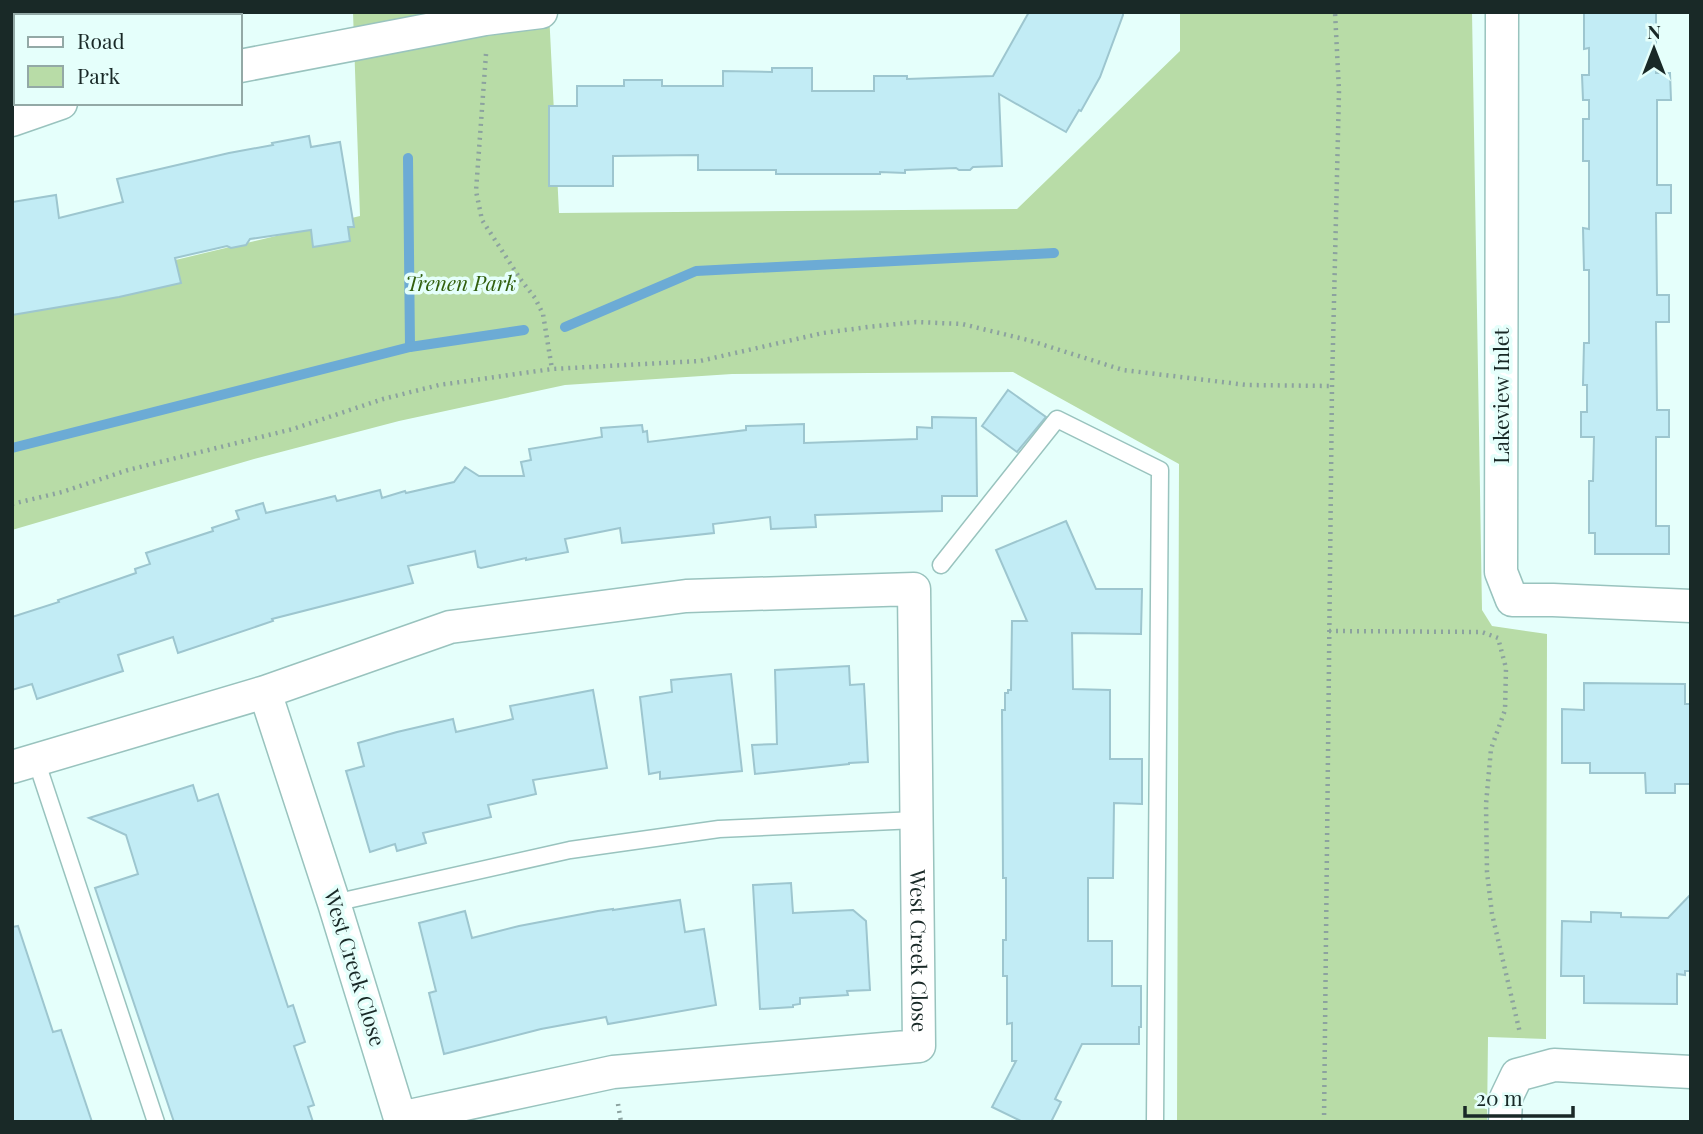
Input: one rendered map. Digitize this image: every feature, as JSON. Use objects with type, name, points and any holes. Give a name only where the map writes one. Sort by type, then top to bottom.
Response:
[{"type":"street","points":[[242,66],[485,19],[541,12]]},
{"type":"street","name":"Lakeview Inlet","points":[[1502,12],[1501,572],[1512,600],[1691,606]]},
{"type":"street","points":[[12,120],[55,105]]},
{"type":"street","name":"West Creek Close","points":[[24,763],[265,692],[450,627],[686,596],[914,589],[919,1046],[613,1072],[400,1118],[265,692]]},
{"type":"street","points":[[1505,1122],[1506,1098],[1517,1075],[1554,1065],[1691,1072]]},
{"type":"lane","points":[[941,565],[1057,419],[1160,470],[1155,1122]]},
{"type":"lane","points":[[24,763],[156,1122]]},
{"type":"lane","points":[[334,903],[570,850],[719,829],[916,820]]},
{"type":"path","points":[[1324,1122],[1332,386],[1339,91],[1335,12]]},
{"type":"path","points":[[486,47],[476,191],[482,220],[543,314],[552,369]]},
{"type":"path","points":[[12,504],[62,492],[128,470],[293,429],[383,399],[439,385],[552,369],[700,361],[822,333],[916,322],[962,324],[1028,340],[1123,370],[1247,386],[1332,386]]},
{"type":"path","points":[[1329,631],[1482,632],[1498,638],[1506,668],[1505,710],[1491,749],[1486,804],[1487,872],[1492,914],[1520,1033]]},
{"type":"green space","name":"Trenen Park","points":[[353,12],[549,12],[559,213],[1017,209],[1180,51],[1180,12],[1472,12],[1482,610],[1492,626],[1547,634],[1546,1039],[1488,1037],[1487,1122],[1177,1122],[1179,464],[1013,372],[732,374],[565,385],[399,421],[254,459],[12,530],[12,299],[360,216]]},
{"type":"building","points":[[1029,12],[1123,12],[1123,15],[1100,77],[1066,132],[999,94],[1002,166],[973,167],[970,170],[905,170],[905,173],[880,174],[776,174],[776,170],[698,170],[698,155],[613,156],[613,186],[549,186],[549,106],[577,106],[577,86],[624,86],[624,80],[662,80],[662,86],[723,86],[723,71],[772,72],[772,68],[812,68],[812,91],[874,91],[874,76],[907,76],[907,79],[993,76]]},
{"type":"building","points":[[1584,12],[1656,12],[1656,73],[1670,73],[1671,100],[1657,100],[1657,185],[1671,185],[1671,213],[1656,213],[1657,295],[1669,295],[1669,322],[1656,322],[1657,410],[1669,410],[1669,437],[1656,437],[1656,526],[1669,526],[1669,554],[1595,554],[1595,533],[1589,533],[1589,481],[1593,481],[1594,437],[1581,437],[1581,412],[1587,412],[1587,385],[1583,385],[1584,343],[1589,343],[1589,270],[1584,270],[1583,228],[1589,229],[1589,161],[1583,161],[1583,119],[1589,119],[1589,100],[1583,100],[1582,75],[1589,75],[1589,48],[1584,49]]},
{"type":"building","points":[[309,136],[311,147],[340,142],[354,227],[348,227],[350,241],[313,247],[311,230],[250,239],[246,245],[231,248],[227,246],[175,258],[181,283],[119,297],[12,315],[12,202],[56,195],[59,218],[123,202],[117,179]]},
{"type":"building","points":[[1008,390],[1046,417],[1017,452],[982,426]]},
{"type":"building","points":[[932,417],[976,418],[977,496],[942,496],[942,511],[815,515],[816,527],[771,529],[770,517],[713,524],[714,533],[622,543],[620,528],[565,539],[568,552],[481,568],[478,567],[475,551],[408,566],[413,583],[272,619],[273,621],[178,653],[173,637],[118,655],[123,671],[37,699],[32,684],[12,690],[12,617],[136,573],[135,569],[150,564],[146,553],[213,531],[212,528],[239,519],[236,511],[263,503],[266,513],[335,496],[337,501],[380,490],[382,498],[454,482],[465,467],[479,476],[524,476],[521,462],[531,460],[529,449],[602,437],[601,428],[642,425],[643,432],[647,431],[648,442],[746,430],[746,426],[804,424],[804,443],[917,439],[917,427],[932,428]]},
{"type":"building","points":[[1066,521],[1096,589],[1142,589],[1141,634],[1072,633],[1073,689],[1110,690],[1110,759],[1142,759],[1142,804],[1114,803],[1113,878],[1088,878],[1088,941],[1112,941],[1112,986],[1141,986],[1141,1027],[1139,1044],[1082,1044],[1055,1099],[1061,1102],[1051,1122],[1023,1122],[992,1107],[1016,1061],[1012,1061],[1012,1023],[1007,1024],[1007,976],[1003,976],[1006,878],[1003,878],[1002,710],[1005,710],[1005,693],[1011,690],[1012,621],[1027,621],[996,550]]},
{"type":"building","points":[[849,666],[850,685],[864,684],[868,762],[755,774],[752,745],[777,744],[775,670]]},
{"type":"building","points":[[731,674],[742,771],[660,779],[660,772],[649,774],[640,697],[672,692],[671,680]]},
{"type":"building","points":[[1584,683],[1685,684],[1685,704],[1691,704],[1691,784],[1675,784],[1675,793],[1646,793],[1645,773],[1590,773],[1590,763],[1562,763],[1562,709],[1584,710]]},
{"type":"building","points":[[593,690],[607,768],[533,780],[536,794],[488,805],[491,817],[423,833],[426,843],[397,851],[395,844],[370,852],[346,771],[364,766],[358,743],[453,719],[456,732],[513,719],[510,706]]},
{"type":"building","points":[[193,785],[198,801],[218,794],[288,1007],[293,1005],[305,1042],[294,1046],[314,1105],[308,1107],[313,1122],[174,1122],[95,888],[138,874],[126,835],[89,818]]},
{"type":"building","points":[[791,883],[793,913],[853,910],[866,921],[870,990],[847,991],[848,995],[800,998],[800,1004],[793,1007],[760,1009],[753,885]]},
{"type":"building","points":[[1691,894],[1691,971],[1685,971],[1685,975],[1677,974],[1677,1004],[1584,1003],[1584,976],[1561,976],[1562,921],[1591,922],[1591,912],[1621,913],[1621,917],[1668,918]]},
{"type":"building","points":[[680,900],[685,932],[704,929],[716,1005],[608,1024],[606,1017],[541,1029],[444,1054],[429,993],[436,991],[419,923],[465,911],[472,938],[598,911]]},
{"type":"building","points":[[18,926],[53,1032],[61,1030],[92,1122],[12,1122],[12,927]]},
{"type":"waterway","points":[[408,158],[410,347]]},
{"type":"waterway","points":[[565,327],[696,271],[1054,253]]},
{"type":"waterway","points":[[12,448],[410,347],[524,330]]}]
